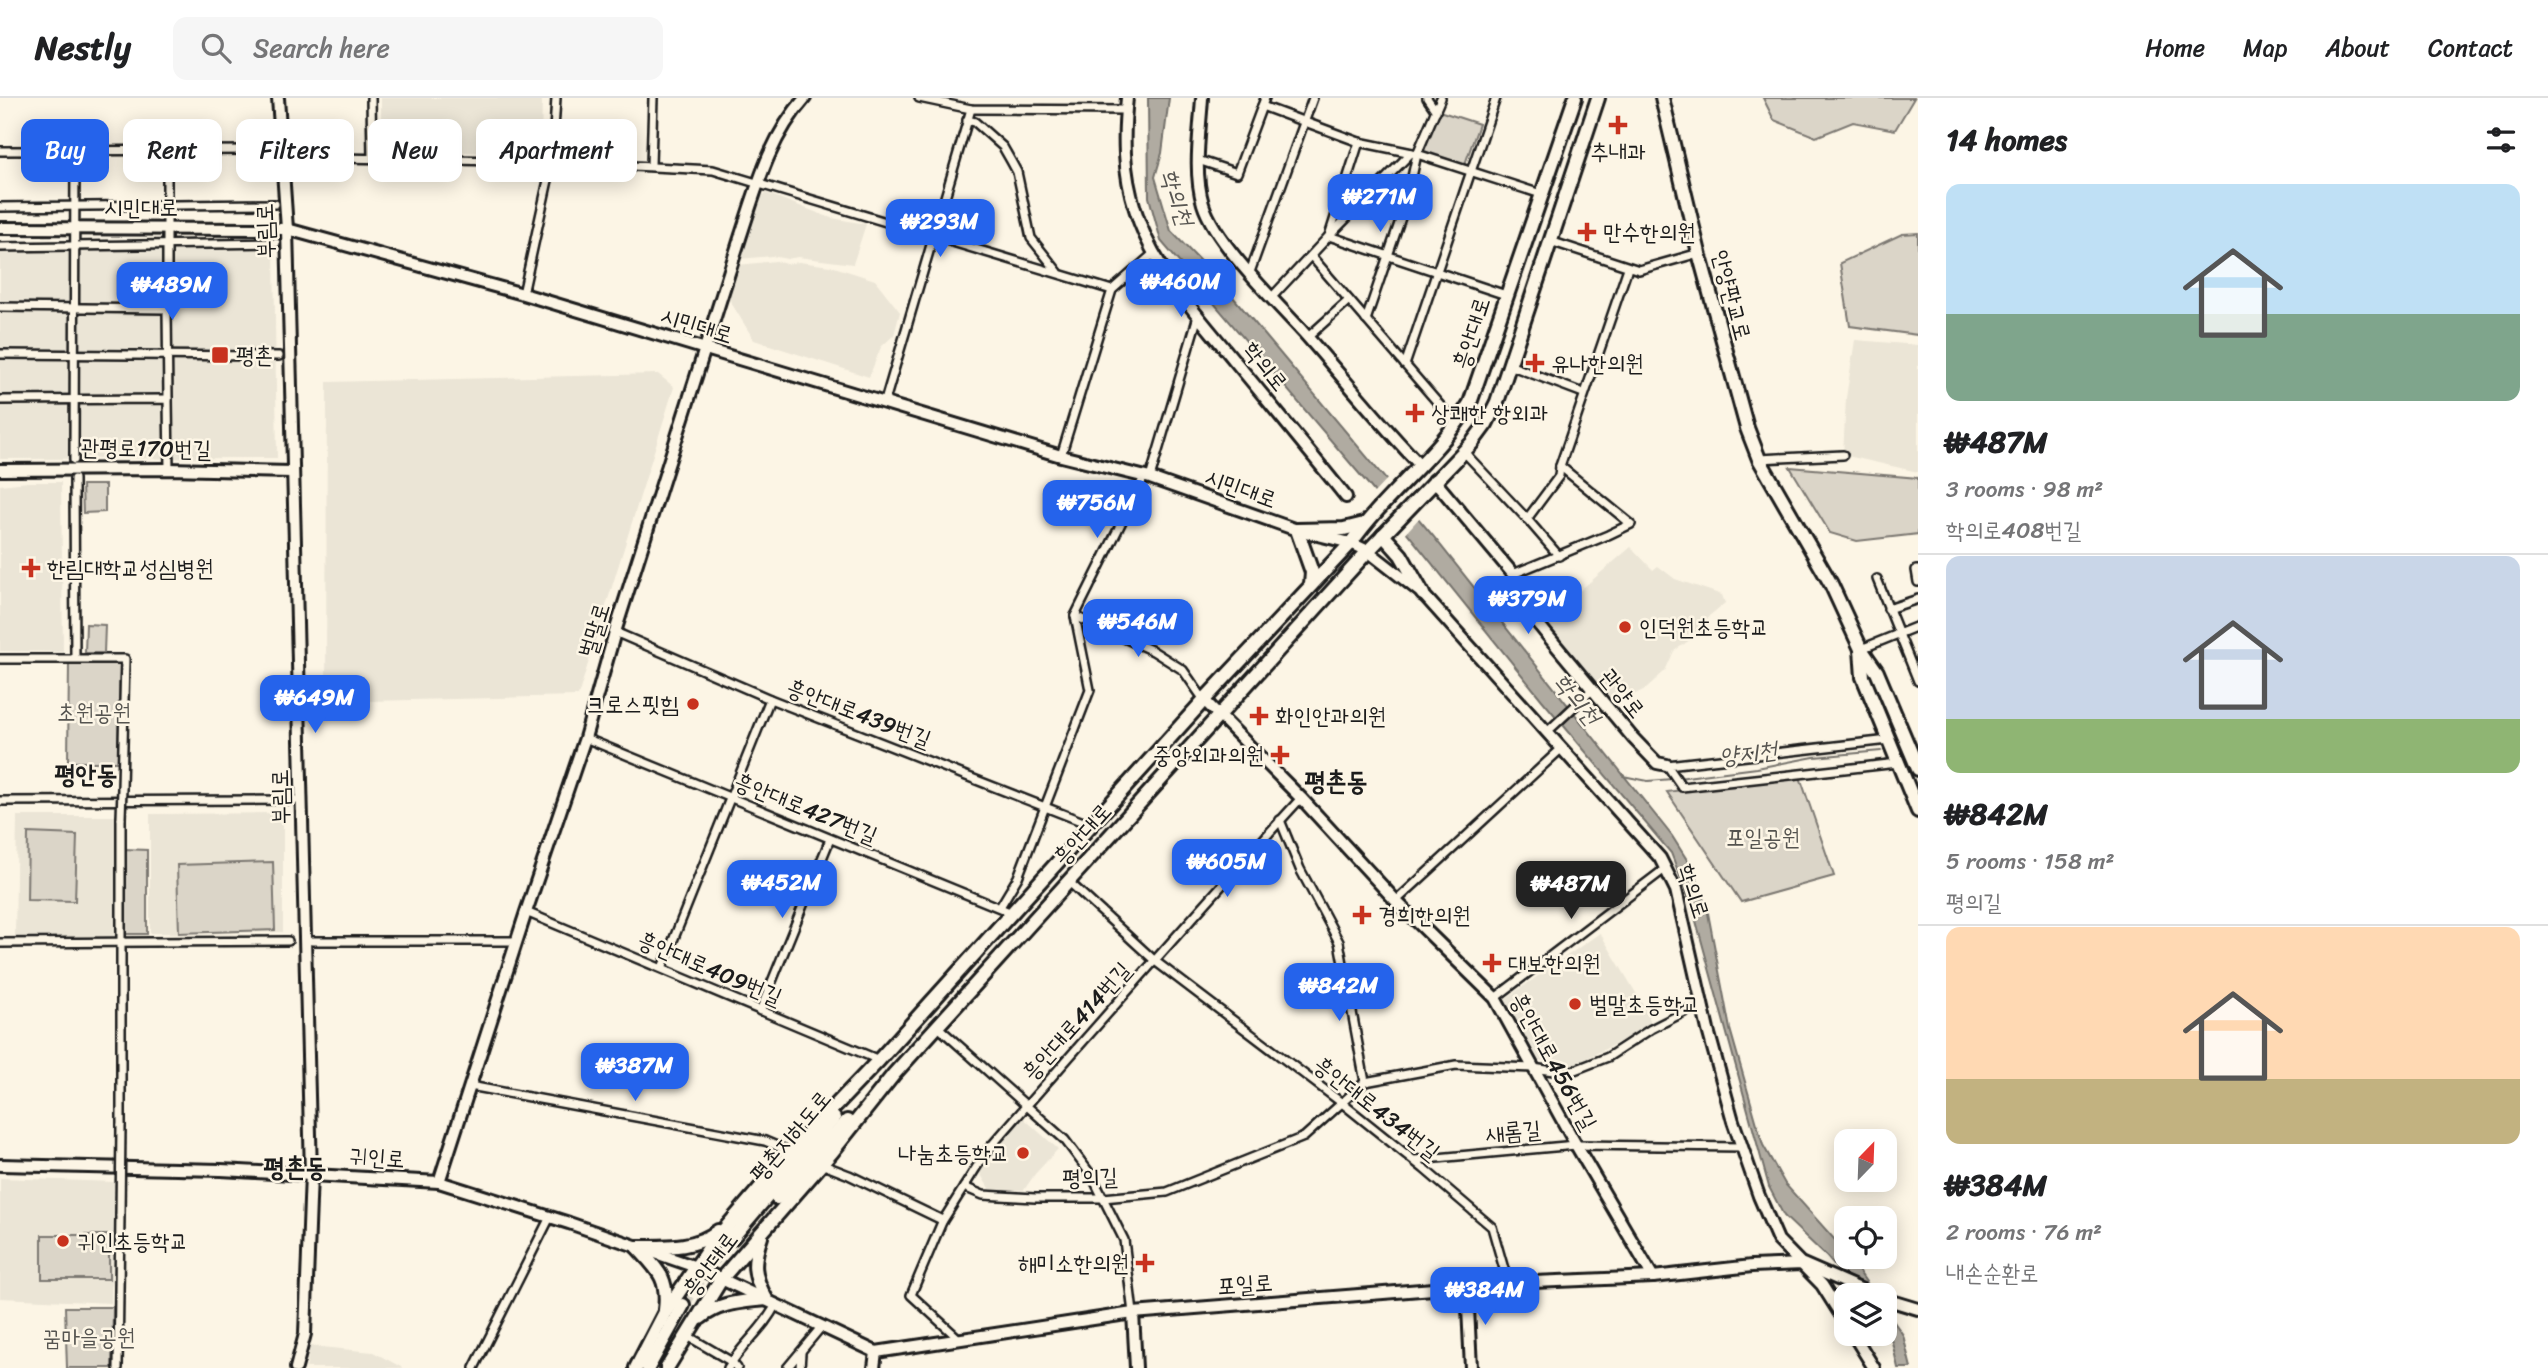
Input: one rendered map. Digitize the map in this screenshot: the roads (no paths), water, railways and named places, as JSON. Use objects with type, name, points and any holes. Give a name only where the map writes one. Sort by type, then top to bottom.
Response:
[{"type":"main road","name":"흥안대로","points":[[636,1368],[664,1314],[696,1267],[791,1152],[880,1060],[1006,910],[1035,888],[1204,699],[1351,543],[1368,519],[1457,425],[1470,403],[1575,98]]},
{"type":"main road","name":"흥안대로","points":[[667,1368],[722,1278],[821,1164],[894,1074],[1368,551],[1431,483],[1464,452],[1486,424],[1497,402],[1598,98]]},
{"type":"main road","name":"안양판교로","points":[[1662,98],[1735,387],[1759,459],[1831,584],[1861,649],[1877,672],[1918,769]]},
{"type":"main road","points":[[1311,585],[1312,572],[1297,530],[1344,529],[1368,519]]},
{"type":"main road","points":[[1385,533],[1423,594]]},
{"type":"main road","name":"안양판교로","points":[[1861,649],[1863,677],[1918,811]]},
{"type":"main road","points":[[1063,856],[1078,871]]},
{"type":"main road","points":[[1035,888],[1049,902]]},
{"type":"main road","name":"평촌지하도로","points":[[880,1060],[734,1240],[894,1074]]},
{"type":"main road","points":[[637,1247],[693,1243],[708,1238],[734,1218]]},
{"type":"main road","points":[[765,1227],[757,1250],[756,1282],[771,1302]]},
{"type":"main road","points":[[637,1247],[659,1271],[666,1287],[664,1314]]},
{"type":"main road","points":[[693,1323],[713,1308],[728,1303],[771,1302]]},
{"type":"main road","points":[[648,1368],[686,1306],[655,1368]]},
{"type":"street","name":"부림로","points":[[278,98],[280,119]]},
{"type":"street","points":[[371,98],[371,119]]},
{"type":"street","points":[[555,119],[556,98]]},
{"type":"street","points":[[652,165],[653,98]]},
{"type":"street","name":"벌말로","points":[[439,1182],[585,738],[615,632],[758,183],[781,129],[805,98]]},
{"type":"street","points":[[919,98],[971,109],[1127,104]]},
{"type":"street","points":[[1202,98],[1198,160],[1203,204],[1219,235],[1418,467]]},
{"type":"street","points":[[1198,160],[1237,173],[1265,98]]},
{"type":"street","points":[[1250,272],[1313,98]]},
{"type":"street","points":[[1427,98],[1436,111]]},
{"type":"street","points":[[1272,297],[1329,236],[1414,153],[1441,98]]},
{"type":"street","points":[[1405,365],[1496,98]]},
{"type":"street","name":"학의로","points":[[1127,104],[1123,148],[1126,174],[1135,211],[1153,254],[1198,316],[1346,497]]},
{"type":"street","points":[[1262,107],[1359,142],[1414,153],[1541,194]]},
{"type":"street","points":[[885,401],[971,109]]},
{"type":"street","points":[[967,120],[975,122],[1003,147],[1017,172],[1031,238],[1059,273]]},
{"type":"street","points":[[1329,236],[1359,142]]},
{"type":"street","points":[[0,150],[21,150]]},
{"type":"street","points":[[1366,320],[1415,174],[1414,153]]},
{"type":"street","points":[[637,165],[713,170],[1112,290]]},
{"type":"street","points":[[74,182],[74,460]]},
{"type":"street","points":[[167,182],[166,354],[169,469]]},
{"type":"street","name":"부림로","points":[[284,182],[311,1174],[305,1334],[296,1368]]},
{"type":"street","points":[[523,294],[548,182]]},
{"type":"street","points":[[0,207],[275,204]]},
{"type":"street","name":"시민대로","points":[[0,228],[287,229],[523,294],[1061,456],[1147,478],[1297,530],[1351,543],[1368,551]]},
{"type":"street","points":[[1329,236],[1506,295]]},
{"type":"street","points":[[1549,241],[1639,270],[1699,253]]},
{"type":"street","points":[[0,247],[276,243]]},
{"type":"street","points":[[1061,456],[1112,290],[1153,254]]},
{"type":"street","points":[[1312,257],[1457,425]]},
{"type":"street","points":[[1527,519],[1559,476],[1583,393],[1628,268]]},
{"type":"street","points":[[1308,337],[1349,300]]},
{"type":"street","points":[[0,307],[167,309]]},
{"type":"street","points":[[1006,910],[1090,690],[1075,616],[1147,478],[1198,316]]},
{"type":"street","points":[[0,354],[279,356]]},
{"type":"street","name":"흥안대로","points":[[1509,365],[1583,393]]},
{"type":"street","points":[[0,400],[168,399]]},
{"type":"street","points":[[1464,452],[1559,556]]},
{"type":"street","points":[[1759,459],[1843,455]]},
{"type":"street","points":[[1513,574],[1631,524],[1560,466]]},
{"type":"street","name":"관평로170번길","points":[[0,470],[169,469],[292,472]]},
{"type":"street","points":[[74,479],[75,658]]},
{"type":"street","name":"관양로","points":[[1431,483],[1513,574],[1523,605],[1590,692],[1633,738],[1666,768]]},
{"type":"street","name":"학의로","points":[[1368,551],[1423,594],[1551,728],[1562,748],[1650,845],[1666,868],[1676,890],[1702,1003],[1742,1147],[1759,1196],[1779,1240],[1834,1301]]},
{"type":"street","points":[[1918,570],[1918,582]]},
{"type":"street","points":[[1877,579],[1918,681]]},
{"type":"street","points":[[1888,609],[1918,599]]},
{"type":"street","points":[[1075,616],[1163,657],[1183,670],[1204,699]]},
{"type":"street","points":[[1861,649],[1918,626]]},
{"type":"street","name":"흥안대로439번길","points":[[615,632],[770,699],[1091,825]]},
{"type":"street","points":[[0,659],[125,659],[121,818],[118,1368]]},
{"type":"street","points":[[1910,662],[1918,659]]},
{"type":"street","points":[[1551,728],[1590,692]]},
{"type":"street","points":[[662,968],[770,699]]},
{"type":"street","name":"흥안대로456번길","points":[[1204,699],[1301,797],[1396,901],[1495,998],[1653,1277]]},
{"type":"street","name":"흥안대로427번길","points":[[585,738],[1006,910]]},
{"type":"street","points":[[1666,768],[1889,740]]},
{"type":"street","points":[[1396,901],[1562,748]]},
{"type":"street","points":[[1666,768],[1682,787],[1898,763]]},
{"type":"street","points":[[1156,961],[1301,797]]},
{"type":"street","points":[[0,801],[301,800]]},
{"type":"street","points":[[1280,820],[1300,869],[1339,942],[1366,1082],[1456,1065],[1533,1068],[1567,1073],[1608,1057],[1651,1029],[1702,1003]]},
{"type":"street","points":[[760,1011],[830,839]]},
{"type":"street","points":[[1495,998],[1666,868]]},
{"type":"street","name":"흥안대로434번길","points":[[1069,881],[1156,961],[1342,1103],[1492,1227],[1508,1283]]},
{"type":"street","name":"흥안대로409번길","points":[[526,912],[880,1060]]},
{"type":"street","points":[[0,943],[288,941]]},
{"type":"street","points":[[312,941],[517,941]]},
{"type":"street","name":"흥안대로414번길","points":[[1026,1105],[1156,961]]},
{"type":"street","name":"흥안대로414번길","points":[[937,1026],[1065,1140],[1093,1176],[1124,1240],[1133,1313]]},
{"type":"street","name":"평의길","points":[[964,1186],[983,1195],[1103,1198],[1167,1192],[1304,1137],[1366,1082]]},
{"type":"street","points":[[470,1086],[765,1141],[791,1152]]},
{"type":"street","points":[[959,1339],[911,1295],[943,1222],[964,1186],[986,1152],[1026,1105]]},
{"type":"street","name":"새롬길","points":[[1414,1160],[1576,1145],[1742,1147]]},
{"type":"street","points":[[821,1164],[890,1194],[943,1222]]},
{"type":"street","name":"귀인로","points":[[0,1165],[311,1174],[439,1182],[696,1267]]},
{"type":"street","points":[[474,1368],[551,1217]]},
{"type":"street","name":"포일로","points":[[876,1352],[1133,1313],[1508,1283],[1653,1277],[1752,1266],[1803,1264],[1846,1283]]},
{"type":"street","points":[[696,1267],[876,1352],[874,1368]]},
{"type":"street","points":[[1467,1288],[1471,1368]]},
{"type":"street","points":[[686,1335],[732,1366],[755,1333],[767,1323],[771,1302]]},
{"type":"street","points":[[1897,1303],[1918,1309]]},
{"type":"street","points":[[1133,1313],[1136,1368]]},
{"type":"street","points":[[787,1368],[822,1326]]},
{"type":"street","points":[[1860,1346],[1874,1368]]},
{"type":"street","points":[[800,1368],[801,1353]]},
{"type":"waterway","name":"양지천","points":[[1678,778],[1757,768],[1814,757],[1881,751]]},
{"type":"waterway","name":"양지천","points":[[1623,776],[1648,781],[1672,779]]},
{"type":"tunnel","points":[[683,1305],[732,1238]]},
{"type":"place","name":"추내과","points":[[1618,125]]},
{"type":"place","name":"만수한의원","points":[[1587,232]]},
{"type":"place","name":"평촌","points":[[220,355]]},
{"type":"place","name":"유나한의원","points":[[1535,363]]},
{"type":"place","name":"상쾌한 항외과","points":[[1415,413]]},
{"type":"place","name":"한림대학교성심병원","points":[[31,568]]},
{"type":"place","name":"인덕원초등학교","points":[[1625,627]]},
{"type":"place","name":"크로스핏힘","points":[[693,704]]},
{"type":"place","name":"화인안과의원","points":[[1259,716]]},
{"type":"place","name":"중앙외과의원","points":[[1280,755]]},
{"type":"place","name":"경희한의원","points":[[1362,915]]},
{"type":"place","name":"대보한의원","points":[[1492,963]]},
{"type":"place","name":"벌말초등학교","points":[[1575,1004]]},
{"type":"place","name":"나눔초등학교","points":[[1023,1153]]},
{"type":"place","name":"귀인초등학교","points":[[63,1241]]},
{"type":"place","name":"해미소한의원","points":[[1145,1263]]},
{"type":"district","name":"평안동","points":[[86,774]]},
{"type":"district","name":"평촌동","points":[[1336,781]]},
{"type":"district","name":"평촌동","points":[[295,1167]]},
{"type":"water label","name":"학의천","points":[[1177,197]]},
{"type":"water label","name":"학의천","points":[[1577,699]]},
{"type":"park label","name":"초원공원","points":[[94,712]]},
{"type":"park label","name":"포일공원","points":[[1763,837]]},
{"type":"park label","name":"꿈마을공원","points":[[89,1337]]}]
